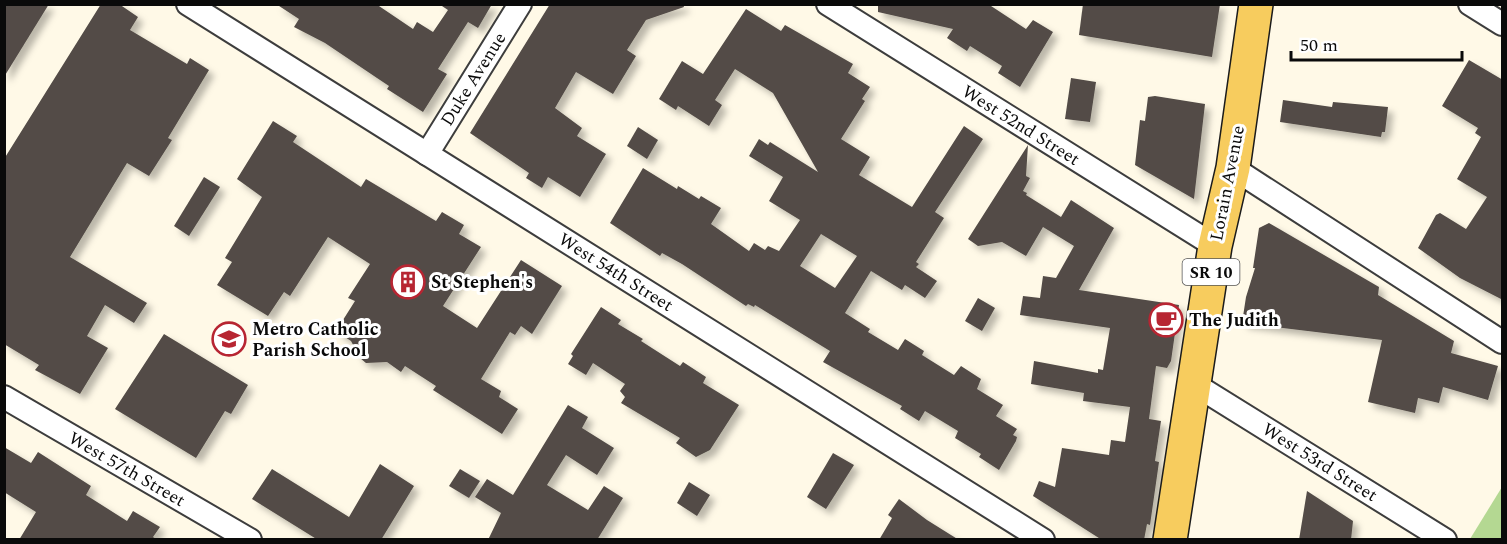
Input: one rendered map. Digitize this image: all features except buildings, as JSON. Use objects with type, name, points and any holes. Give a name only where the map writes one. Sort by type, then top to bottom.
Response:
[{"type":"main road","name":"Lorain Avenue","points":[[1170,540],[1215,246],[1233,168],[1256,4]]},
{"type":"street","name":"West 54th Street","points":[[188,4],[1043,540]]},
{"type":"street","name":"Duke Avenue","points":[[427,154],[520,4]]},
{"type":"street","name":"West 52nd Street","points":[[828,4],[1215,246]]},
{"type":"street","points":[[1470,4],[1503,24]]},
{"type":"street","points":[[1233,168],[1503,342]]},
{"type":"street","name":"West 53rd Street","points":[[1194,384],[1445,540]]},
{"type":"street","name":"West 57th Street","points":[[4,397],[250,540]]},
{"type":"green space","points":[[1502,487],[1502,539],[1470,539]]},
{"type":"place","name":"St Stephen's","points":[[408,282]]},
{"type":"place","name":"The Judith","points":[[1166,320]]},
{"type":"place","name":"Metro Catholic Parish School","points":[[229,339]]}]
